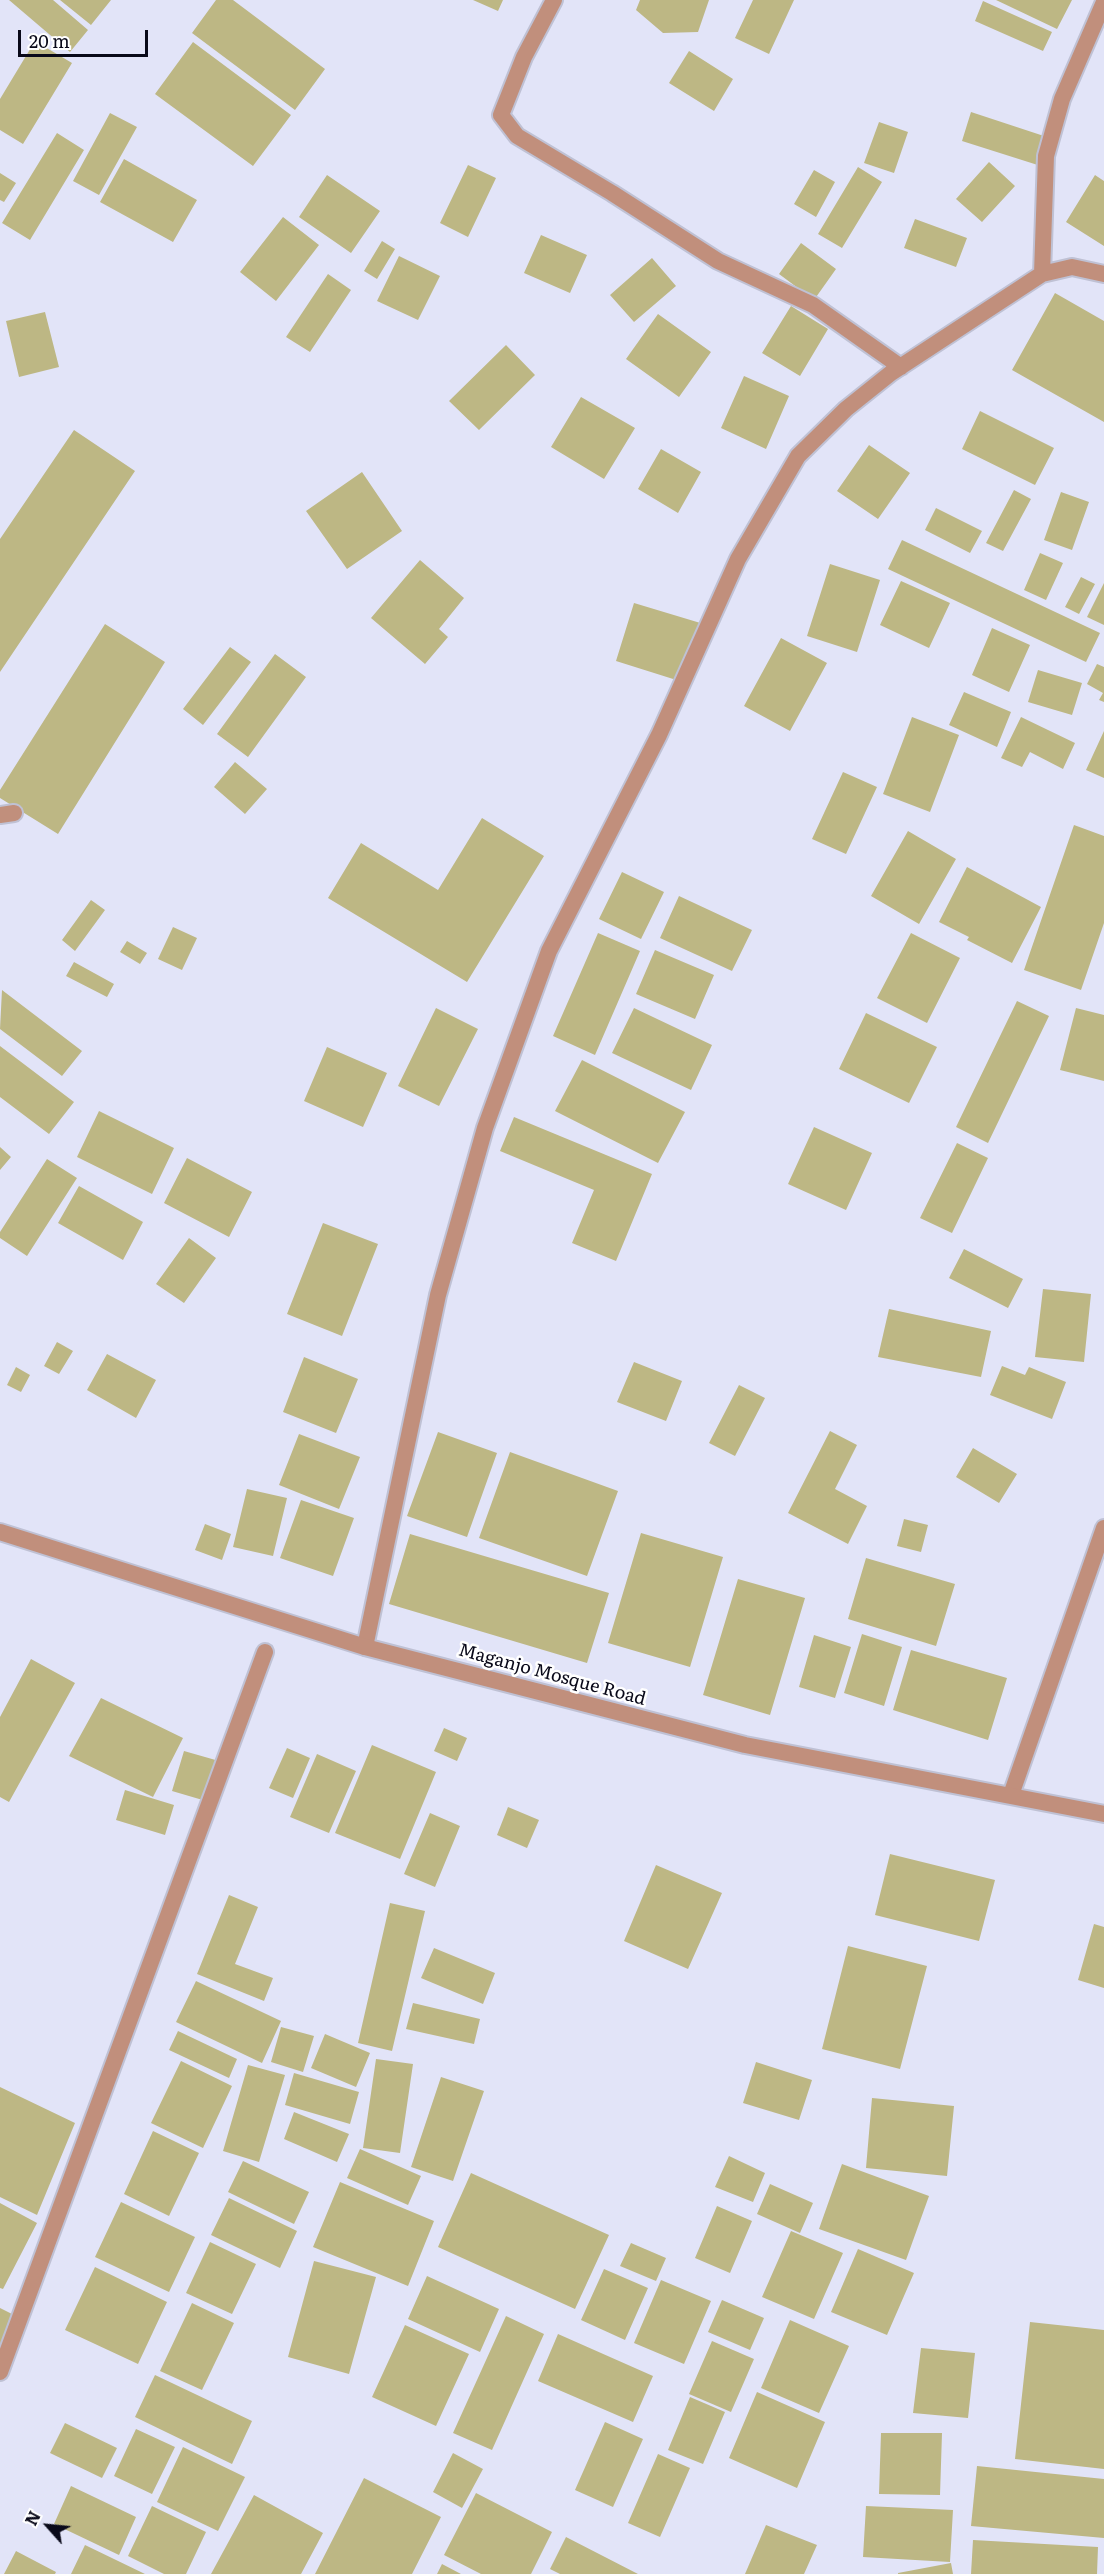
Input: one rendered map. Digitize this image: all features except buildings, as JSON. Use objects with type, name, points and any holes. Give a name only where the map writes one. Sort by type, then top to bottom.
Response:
[{"type":"street","points":[[554,0],[524,57],[501,115],[517,136],[718,261],[813,305],[901,367]]},
{"type":"street","points":[[1042,274],[1046,156],[1062,99],[1104,2]]},
{"type":"street","points":[[365,1647],[438,1295],[485,1128],[549,951],[659,735],[738,559],[798,456],[846,409],[901,367],[1042,274],[1072,267],[1104,274]]},
{"type":"street","points":[[1011,1795],[1104,1528]]},
{"type":"street","name":"Maganjo Mosque Road","points":[[0,1532],[365,1647],[745,1745],[1104,1814]]},
{"type":"street","points":[[0,2372],[265,1652]]}]
